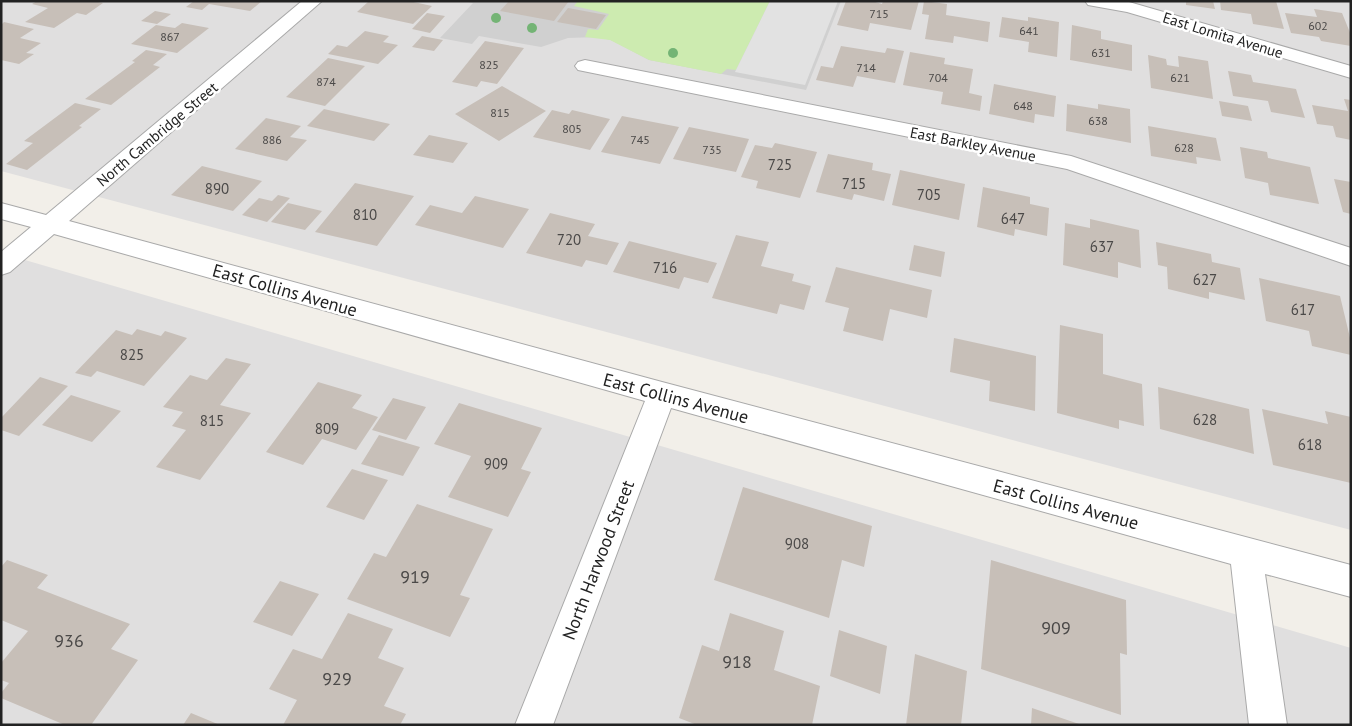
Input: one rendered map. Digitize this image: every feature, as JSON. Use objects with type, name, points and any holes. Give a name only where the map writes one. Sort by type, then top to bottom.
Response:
[{"type":"street","name":"North Cambridge Street","points":[[1,266],[313,1]]},
{"type":"street","name":"East Lomita Avenue","points":[[1094,1],[1129,7],[1351,72]]},
{"type":"street","name":"East Barkley Avenue","points":[[585,66],[1072,163],[1351,257]]},
{"type":"street","name":"East Collins Avenue","points":[[1,211],[662,394],[1351,581]]},
{"type":"street","name":"North Harwood Street","points":[[534,725],[662,394]]},
{"type":"street","points":[[1246,552],[1268,725]]},
{"type":"shaded area","points":[[1,1],[1351,1],[1351,530],[1,171]]},
{"type":"shaded area","points":[[463,1],[841,1],[806,90],[649,60],[611,40],[597,37],[568,38],[541,47],[479,36],[472,44],[440,38],[473,3]]},
{"type":"shaded area","points":[[770,1],[838,1],[805,85],[735,72]]},
{"type":"shaded area","points":[[1,253],[1351,648],[1351,725],[1,725]]},
{"type":"green space","points":[[578,1],[770,1],[736,70],[727,69],[721,74],[649,60],[610,40],[585,37],[588,29],[598,30],[609,14],[574,6]]},
{"type":"building","points":[[37,1],[93,1],[103,3],[86,15],[77,13],[54,28],[25,22],[48,8],[32,4]]},
{"type":"building","points":[[194,1],[262,1],[250,11],[209,4],[202,10],[186,7]]},
{"type":"building","points":[[369,1],[409,1],[432,6],[413,24],[357,12]]},
{"type":"building","points":[[509,1],[569,1],[554,21],[500,11]]},
{"type":"building","points":[[846,1],[872,1],[882,4],[883,1],[919,1],[911,30],[870,23],[868,31],[837,25]]},
{"type":"building","points":[[924,1],[947,4],[946,15],[990,22],[988,42],[954,36],[953,43],[925,39],[929,15],[922,14]]},
{"type":"building","points":[[1186,1],[1213,1],[1215,9],[1186,5]]},
{"type":"building","points":[[1220,1],[1276,1],[1284,29],[1253,24],[1251,14],[1221,10]]},
{"type":"building","points":[[568,8],[606,15],[596,29],[557,22]]},
{"type":"building","points":[[1314,9],[1342,13],[1351,35],[1351,46],[1321,41],[1319,37],[1291,33],[1285,13],[1317,17]]},
{"type":"building","points":[[155,11],[171,14],[157,24],[141,21]]},
{"type":"building","points":[[427,13],[445,16],[430,33],[412,29]]},
{"type":"building","points":[[1002,17],[1028,21],[1028,17],[1059,22],[1057,57],[1028,52],[1029,42],[999,37]]},
{"type":"building","points":[[4,22],[34,29],[20,38],[41,43],[26,53],[34,54],[19,64],[1,60],[1,25]]},
{"type":"building","points":[[182,23],[209,28],[177,53],[131,44],[156,25],[175,28]]},
{"type":"building","points":[[1072,25],[1101,31],[1101,39],[1132,45],[1132,71],[1070,60]]},
{"type":"building","points":[[365,31],[389,36],[383,42],[398,45],[378,64],[328,54],[337,45],[347,47]]},
{"type":"building","points":[[422,36],[443,40],[434,51],[412,47]]},
{"type":"building","points":[[485,41],[524,48],[497,84],[481,81],[477,87],[452,82]]},
{"type":"building","points":[[841,46],[885,53],[887,48],[904,51],[895,83],[857,76],[853,87],[816,80],[821,66],[833,68]]},
{"type":"building","points":[[146,50],[167,54],[153,65],[160,67],[111,105],[85,99],[135,62],[132,61]]},
{"type":"building","points":[[910,52],[945,58],[944,64],[973,69],[969,93],[982,96],[980,111],[941,104],[943,92],[903,85]]},
{"type":"building","points":[[1148,55],[1166,59],[1167,65],[1179,67],[1178,56],[1208,61],[1213,99],[1151,88]]},
{"type":"building","points":[[328,58],[365,66],[325,106],[286,97]]},
{"type":"building","points":[[1228,71],[1251,75],[1253,82],[1296,89],[1305,118],[1271,112],[1268,101],[1233,96]]},
{"type":"building","points":[[994,84],[1056,96],[1054,117],[1035,114],[1034,123],[989,114]]},
{"type":"building","points":[[502,86],[546,111],[499,141],[455,114]]},
{"type":"building","points":[[1344,99],[1351,100],[1351,140],[1336,137],[1333,126],[1317,124],[1312,105],[1348,111]]},
{"type":"building","points":[[1219,101],[1248,106],[1252,121],[1222,116]]},
{"type":"building","points":[[75,103],[101,109],[79,126],[82,127],[27,170],[6,164],[33,143],[24,141]]},
{"type":"building","points":[[1067,104],[1098,109],[1098,104],[1130,109],[1131,143],[1066,131]]},
{"type":"building","points":[[324,109],[390,124],[374,141],[307,126]]},
{"type":"building","points":[[552,110],[569,114],[572,110],[610,119],[590,150],[533,137]]},
{"type":"building","points":[[622,116],[679,127],[660,164],[601,152]]},
{"type":"building","points":[[266,118],[301,126],[290,137],[307,140],[287,161],[235,149]]},
{"type":"building","points":[[1148,126],[1216,138],[1221,161],[1196,157],[1197,164],[1151,156]]},
{"type":"building","points":[[689,127],[749,139],[736,172],[673,159]]},
{"type":"building","points":[[429,135],[468,143],[453,163],[413,155]]},
{"type":"building","points":[[775,143],[817,152],[800,198],[756,188],[758,181],[741,177],[755,145],[772,148]]},
{"type":"building","points":[[1240,147],[1267,152],[1268,158],[1310,167],[1319,204],[1270,195],[1268,183],[1245,178]]},
{"type":"building","points":[[828,154],[873,163],[872,170],[891,174],[884,201],[854,194],[852,200],[816,192]]},
{"type":"building","points":[[202,166],[262,181],[233,211],[171,195]]},
{"type":"building","points":[[900,170],[965,184],[959,220],[892,205]]},
{"type":"building","points":[[1334,179],[1351,182],[1351,214],[1343,212]]},
{"type":"building","points":[[355,183],[414,196],[377,246],[315,232]]},
{"type":"building","points":[[983,187],[1030,197],[1030,204],[1049,208],[1047,236],[1015,229],[1014,236],[977,227]]},
{"type":"building","points":[[278,195],[290,198],[267,222],[242,215],[259,198],[272,201]]},
{"type":"building","points":[[475,196],[529,209],[503,248],[415,225],[430,205],[462,213]]},
{"type":"building","points":[[288,203],[322,211],[305,230],[271,222]]},
{"type":"building","points":[[550,213],[595,224],[588,236],[619,243],[607,265],[586,260],[582,267],[526,253]]},
{"type":"building","points":[[1090,219],[1139,230],[1141,268],[1118,262],[1118,278],[1063,265],[1065,223],[1090,228]]},
{"type":"building","points":[[736,235],[769,242],[761,266],[794,274],[792,281],[811,286],[804,310],[780,304],[777,314],[712,298]]},
{"type":"building","points":[[629,241],[717,263],[708,283],[684,277],[679,289],[613,272]]},
{"type":"building","points":[[1156,242],[1211,254],[1212,262],[1240,268],[1245,300],[1209,292],[1209,299],[1168,289],[1167,267],[1158,265]]},
{"type":"building","points":[[914,245],[945,252],[941,277],[909,270]]},
{"type":"building","points":[[836,267],[932,290],[927,318],[890,309],[883,341],[843,331],[849,308],[825,302]]},
{"type":"building","points":[[1259,278],[1340,296],[1351,342],[1351,355],[1312,346],[1309,331],[1266,321]]},
{"type":"building","points":[[1060,325],[1103,334],[1103,374],[1142,384],[1144,426],[1119,420],[1119,429],[1057,413]]},
{"type":"building","points":[[137,329],[161,336],[165,331],[187,338],[144,386],[97,371],[91,377],[75,373],[116,330],[132,335]]},
{"type":"building","points":[[954,338],[1036,356],[1035,411],[989,401],[990,381],[950,372]]},
{"type":"building","points":[[226,358],[251,364],[220,405],[251,413],[200,480],[156,467],[186,430],[172,426],[183,412],[163,407],[190,375],[207,380]]},
{"type":"building","points":[[40,377],[68,386],[19,436],[1,430],[1,418]]},
{"type":"building","points":[[318,382],[362,395],[352,408],[378,417],[356,450],[322,439],[303,465],[266,452]]},
{"type":"building","points":[[1158,387],[1249,409],[1254,454],[1160,429]]},
{"type":"building","points":[[71,395],[121,411],[92,442],[42,425]]},
{"type":"building","points":[[393,398],[426,407],[406,440],[372,430]]},
{"type":"building","points":[[459,403],[542,428],[521,469],[531,472],[508,517],[448,497],[471,456],[434,444]]},
{"type":"building","points":[[1262,409],[1328,424],[1325,411],[1351,417],[1351,483],[1273,465]]},
{"type":"building","points":[[379,435],[420,447],[403,476],[361,464]]},
{"type":"building","points":[[352,469],[388,480],[364,520],[326,507]]},
{"type":"building","points":[[743,487],[872,526],[864,567],[842,560],[829,618],[714,580]]},
{"type":"building","points":[[417,504],[493,529],[460,595],[470,598],[450,637],[347,599],[374,553],[386,557]]},
{"type":"building","points":[[7,560],[48,575],[37,588],[130,624],[111,649],[138,660],[91,725],[65,725],[1,698],[1,693],[9,683],[1,680],[1,663],[28,631],[1,620],[1,567]]},
{"type":"building","points":[[991,560],[1126,600],[1127,655],[1120,653],[1121,715],[981,669]]},
{"type":"building","points":[[280,581],[319,594],[292,636],[253,622]]},
{"type":"building","points":[[348,613],[393,629],[378,658],[404,668],[384,706],[406,714],[400,725],[283,725],[297,700],[269,689],[293,649],[322,659]]},
{"type":"building","points":[[730,613],[784,631],[774,670],[820,686],[812,725],[697,725],[679,718],[702,645],[719,651]]},
{"type":"building","points":[[839,630],[887,646],[880,694],[830,676]]},
{"type":"building","points":[[915,654],[967,671],[961,725],[906,725]]},
{"type":"building","points":[[1032,708],[1079,724],[1079,725],[1031,725]]},
{"type":"building","points":[[191,713],[220,725],[183,725]]}]
